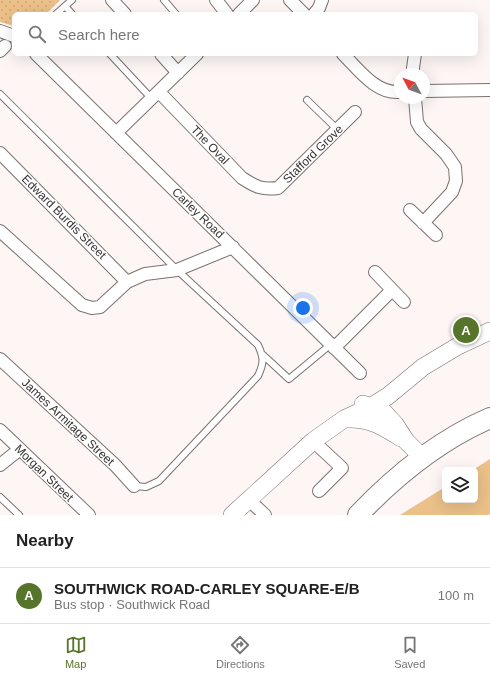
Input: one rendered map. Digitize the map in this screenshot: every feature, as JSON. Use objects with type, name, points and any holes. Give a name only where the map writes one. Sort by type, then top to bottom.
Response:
[{"type":"main road","points":[[232,515],[313,441],[344,419],[372,406],[388,396],[423,367],[458,346],[490,331]]},
{"type":"main road","points":[[313,441],[326,423],[351,404],[377,391],[400,385]]},
{"type":"main road","points":[[351,404],[372,406],[382,410],[395,424],[406,441],[422,457]]},
{"type":"main road","points":[[358,515],[422,457],[473,426],[490,418]]},
{"type":"main road","points":[[344,419],[371,421],[406,441]]},
{"type":"street","points":[[112,0],[123,12]]},
{"type":"street","points":[[216,0],[225,12]]},
{"type":"street","points":[[241,12],[253,0]]},
{"type":"street","points":[[290,0],[302,12]]},
{"type":"street","points":[[316,12],[322,0]]},
{"type":"street","points":[[0,31],[12,35]]},
{"type":"street","name":"Carley Road","points":[[38,56],[360,373]]},
{"type":"street","points":[[163,56],[178,73]]},
{"type":"street","points":[[116,133],[195,56]]},
{"type":"street","points":[[345,56],[373,84],[394,92]]},
{"type":"street","points":[[412,68],[415,56]]},
{"type":"street","points":[[430,91],[490,90]]},
{"type":"street","name":"The Oval","points":[[155,95],[242,178],[256,186],[268,189]]},
{"type":"street","points":[[416,104],[417,122],[421,129],[446,154],[455,167],[456,181],[452,192],[423,223]]},
{"type":"street","name":"Stafford Grove","points":[[268,189],[278,188],[355,112]]},
{"type":"street","name":"Edward Burdis Street","points":[[0,153],[127,282]]},
{"type":"street","points":[[410,210],[436,235]]},
{"type":"street","points":[[0,231],[82,305],[92,308],[100,307],[127,282],[145,274],[177,270],[233,247]]},
{"type":"street","points":[[375,272],[404,302]]},
{"type":"street","points":[[332,347],[392,290]]},
{"type":"street","name":"James Armitage Street","points":[[0,359],[115,466],[134,486]]},
{"type":"street","name":"Morgan Street","points":[[0,430],[85,514]]},
{"type":"street","points":[[313,441],[342,468],[319,491]]},
{"type":"street","points":[[0,465],[20,449]]},
{"type":"street","points":[[249,500],[265,515]]},
{"type":"lane","points":[[58,12],[72,0]]},
{"type":"lane","points":[[164,0],[174,12]]},
{"type":"lane","points":[[65,6],[70,12]]},
{"type":"lane","points":[[112,56],[155,95]]},
{"type":"lane","points":[[0,94],[177,270],[258,346],[263,355],[289,379],[332,347]]},
{"type":"lane","points":[[307,100],[338,130]]},
{"type":"lane","points":[[134,486],[146,487],[159,481],[258,376],[263,366],[263,355]]},
{"type":"lane","points":[[0,497],[16,513],[9,515]]},
{"type":"shaded area","points":[[0,0],[60,0],[48,12],[12,12],[12,25],[0,22]]},
{"type":"shaded area","points":[[490,459],[490,514],[400,515],[442,489],[442,503],[478,503],[478,467]]},
{"type":"place","name":"SOUTHWICK ROAD-CARLEY SQUARE-E/B","points":[[466,330]]}]
